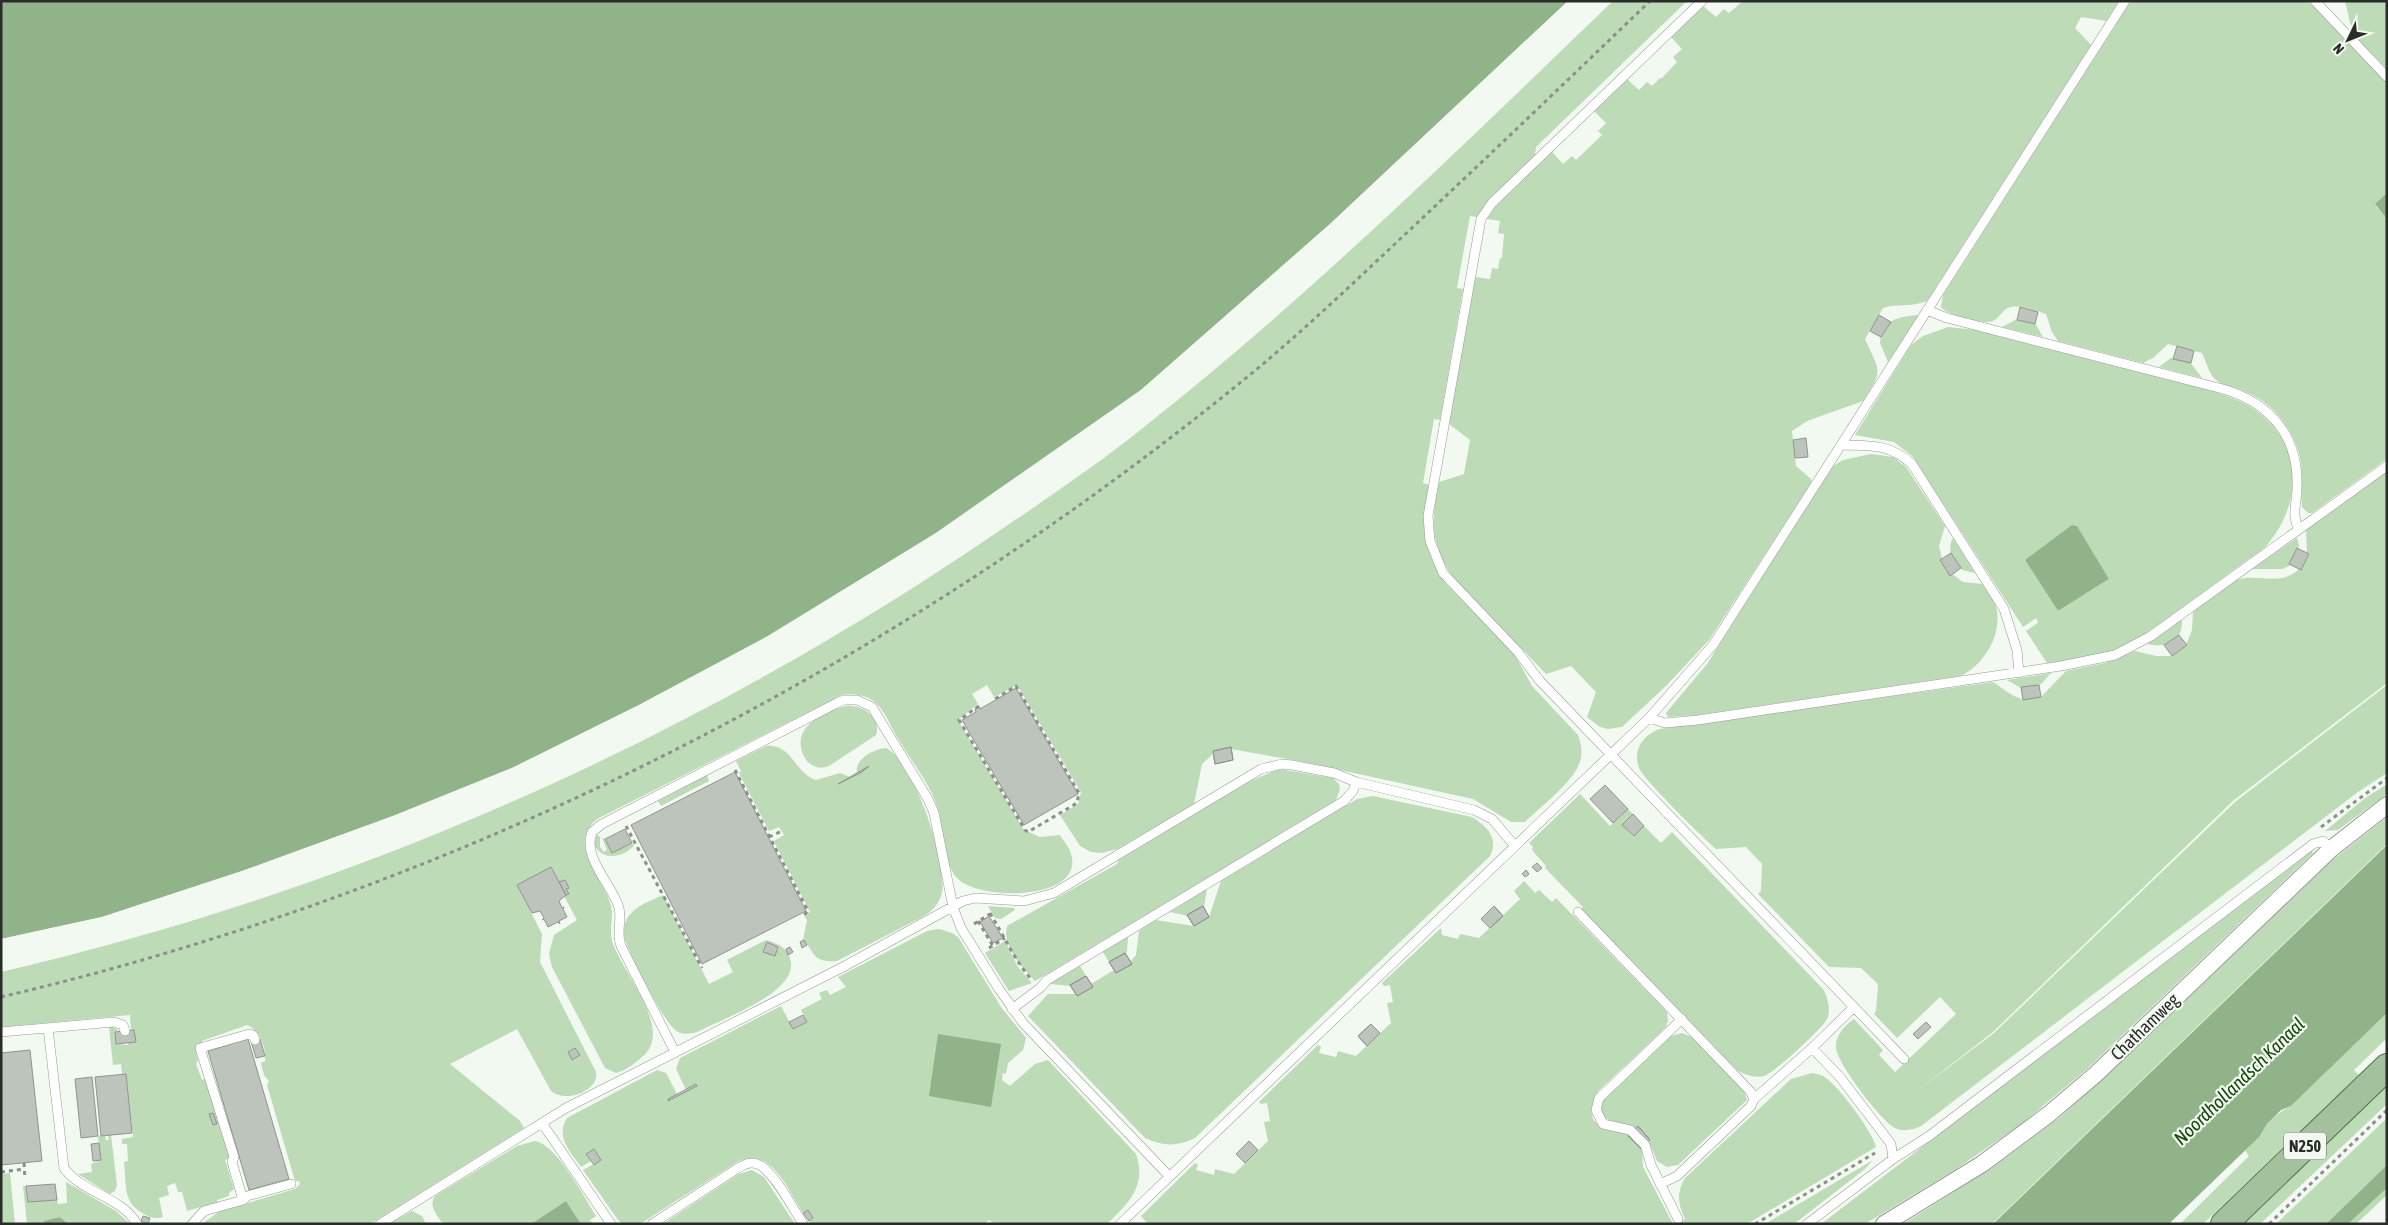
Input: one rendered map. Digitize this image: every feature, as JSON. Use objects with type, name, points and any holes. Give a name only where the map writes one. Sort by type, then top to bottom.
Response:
[{"type":"main road","name":"N250","points":[[2224,1224],[2387,1067]]},
{"type":"street","name":"Chathamweg","points":[[1884,1224],[1982,1164],[2049,1114],[2096,1074],[2331,849],[2387,806]]},
{"type":"lane","points":[[1702,1],[1492,203],[1481,219],[1428,516],[1433,551],[1447,578],[1518,652],[1540,681],[1904,1059]]},
{"type":"lane","points":[[1124,1222],[1169,1176],[1609,753],[1649,718],[1713,645],[2125,1]]},
{"type":"lane","points":[[2315,1],[2387,77]]},
{"type":"lane","points":[[1927,310],[1947,318],[2219,387],[2252,400],[2278,422],[2290,444],[2296,466],[2297,486],[2294,513],[2299,529]]},
{"type":"lane","points":[[1841,445],[1883,447],[1903,456],[1912,464],[2004,609],[2017,650],[2019,673]]},
{"type":"lane","points":[[1649,718],[1665,723],[1698,720],[2019,673],[2092,661],[2116,655],[2135,646],[2387,466]]},
{"type":"lane","points":[[676,1052],[621,946],[617,935],[619,908],[590,849],[589,838],[596,827],[620,814],[844,700],[857,700],[869,705],[875,711],[931,804],[953,908],[963,930],[1012,1009],[1169,1176]]},
{"type":"lane","points":[[380,1224],[566,1108],[843,967],[953,908],[962,901],[981,898],[1024,901],[1054,893],[1261,769],[1292,764],[1334,773],[1356,782],[1481,812],[1502,829],[1514,845]]},
{"type":"lane","points":[[1012,1009],[1040,988],[1047,980],[1344,800],[1353,791],[1356,782]]},
{"type":"lane","points":[[1807,1224],[1893,1159],[1929,1136],[2313,844],[2323,841],[2331,849]]},
{"type":"lane","points":[[1578,912],[1750,1091],[1754,1099]]},
{"type":"lane","points":[[1660,1184],[1677,1176],[1751,1106],[1754,1099],[1812,1048],[1854,1007]]},
{"type":"lane","points":[[1678,1219],[1651,1165],[1645,1145],[1630,1130],[1622,1127],[1610,1127],[1602,1123],[1597,1116],[1596,1107],[1602,1095],[1682,1019]]},
{"type":"lane","points":[[1,1032],[118,1022],[125,1031]]},
{"type":"lane","points":[[48,1028],[64,1168],[72,1177],[128,1211],[137,1224]]},
{"type":"lane","points":[[243,1200],[232,1162],[234,1157],[200,1048],[252,1034],[255,1040]]},
{"type":"lane","points":[[1812,1048],[1840,1077],[1891,1144],[1893,1159]]},
{"type":"lane","points":[[542,1123],[611,1224]]},
{"type":"lane","points":[[652,1224],[738,1168],[750,1163],[757,1164],[767,1171],[803,1224]]},
{"type":"lane","points":[[192,1224],[204,1212],[243,1200],[247,1196],[291,1184]]},
{"type":"path","points":[[1,997],[124,966],[238,931],[351,892],[459,850],[569,802],[776,698],[896,626],[992,566],[1084,503],[1264,363],[1362,274],[1650,1]]},
{"type":"path","points":[[978,706],[960,720],[1024,830],[1028,832],[1077,803],[1080,793],[1016,686],[995,699]]},
{"type":"path","points":[[730,758],[808,911],[802,917]]},
{"type":"path","points":[[620,814],[702,968]]},
{"type":"path","points":[[769,837],[782,831]]},
{"type":"path","points":[[981,898],[1019,966],[1040,988]]},
{"type":"path","points":[[963,930],[990,914]]},
{"type":"path","points":[[978,922],[992,946]]},
{"type":"path","points":[[2269,1224],[2387,1110]]},
{"type":"path","points":[[24,1162],[25,1179]]},
{"type":"path","points":[[1,1172],[24,1169]]},
{"type":"shaded area","points":[[1613,1],[1687,1],[1536,147],[1535,155],[1492,197],[1477,217],[1470,216],[1457,288],[1463,289],[1440,420],[1434,419],[1423,483],[1429,485],[1425,513],[1426,536],[1437,570],[1445,583],[1515,655],[1532,686],[1579,738],[1581,754],[1577,769],[1564,785],[1525,822],[1511,822],[1473,799],[1299,761],[1231,749],[1230,747],[1212,751],[1213,754],[1202,764],[1194,804],[1117,849],[1102,853],[1091,852],[1080,846],[1060,815],[1078,804],[1081,792],[1017,685],[994,697],[987,685],[972,694],[978,704],[958,720],[1024,830],[1040,837],[1060,835],[1070,851],[1072,868],[1064,880],[1049,888],[1029,892],[987,891],[969,886],[957,878],[952,871],[946,854],[940,817],[935,800],[886,716],[877,704],[865,697],[852,694],[842,695],[599,818],[589,828],[585,838],[586,849],[589,860],[611,906],[611,935],[613,944],[640,994],[651,1021],[653,1034],[647,1053],[622,1071],[616,1073],[605,1068],[552,967],[549,954],[554,935],[577,920],[564,896],[568,894],[566,889],[569,888],[565,880],[517,885],[542,934],[540,962],[596,1072],[596,1079],[593,1084],[581,1093],[565,1096],[557,1095],[551,1091],[517,1029],[450,1064],[520,1121],[524,1128],[370,1224],[202,1224],[220,1211],[295,1189],[300,1184],[299,1181],[295,1181],[267,1085],[269,1081],[264,1075],[261,1063],[265,1061],[265,1051],[261,1040],[251,1027],[247,1025],[202,1041],[202,1043],[197,1045],[196,1054],[198,1060],[196,1064],[202,1080],[208,1078],[231,1158],[225,1160],[234,1189],[229,1193],[229,1196],[217,1200],[218,1202],[187,1211],[182,1192],[178,1192],[175,1183],[167,1186],[169,1195],[159,1198],[163,1217],[155,1218],[144,1214],[132,1204],[126,1186],[124,1162],[128,1161],[127,1144],[122,1144],[122,1139],[133,1137],[126,1074],[122,1074],[121,1064],[113,1065],[109,1027],[118,1030],[115,1032],[116,1044],[128,1045],[128,1043],[135,1042],[134,1030],[131,1030],[130,1015],[1,1027],[1,972],[133,938],[264,898],[393,851],[519,799],[643,740],[764,677],[882,607],[1071,482],[1206,377],[1384,220]]},
{"type":"shaded area","points":[[1743,1],[2119,1],[2106,21],[2081,17],[2075,28],[2091,45],[1927,301],[1883,308],[1865,339],[1878,371],[1874,383],[1863,401],[1807,421],[1792,431],[1796,466],[1811,479],[1811,483],[1709,640],[1667,685],[1622,727],[1608,729],[1600,727],[1587,717],[1596,692],[1571,666],[1546,674],[1452,576],[1436,542],[1434,520],[1439,482],[1464,474],[1470,440],[1449,424],[1475,277],[1490,279],[1492,268],[1498,269],[1500,258],[1502,258],[1504,234],[1498,233],[1500,221],[1487,219],[1495,207],[1552,152],[1563,164],[1572,156],[1576,160],[1602,135],[1598,131],[1606,123],[1594,111],[1627,79],[1639,90],[1647,82],[1652,86],[1661,79],[1677,62],[1673,57],[1682,49],[1671,37],[1703,6],[1716,17],[1724,9],[1729,13]]},
{"type":"shaded area","points":[[2131,1],[2308,1],[2387,83],[2387,193],[2375,205],[2387,219],[2387,459],[2312,513],[2308,513],[2302,507],[2302,473],[2299,453],[2285,424],[2271,408],[2254,395],[2222,384],[2216,380],[2209,370],[2202,353],[2168,344],[2153,358],[2143,363],[2058,341],[2052,332],[2046,314],[2028,309],[2019,307],[2008,308],[1993,321],[1982,322],[1957,316],[1941,307],[1943,295]]},
{"type":"shaded area","points":[[2345,1],[2387,1],[2387,69],[2353,35]]},
{"type":"shaded area","points":[[1919,315],[1888,362],[1880,343],[1884,328],[1898,318]]},
{"type":"shaded area","points":[[2017,319],[2035,323],[2043,337],[2002,327]]},
{"type":"shaded area","points":[[1948,327],[1975,330],[2212,391],[2247,405],[2266,418],[2274,427],[2287,449],[2291,462],[2293,487],[2287,512],[2281,524],[2275,535],[2263,549],[2140,637],[2121,647],[2094,656],[2047,663],[2026,631],[2038,623],[2036,618],[2023,627],[1913,457],[1894,442],[1855,435],[1911,345],[1923,336]],"holes":[[[2076,525],[2109,579],[2058,611],[2025,560]]]},
{"type":"shaded area","points":[[2171,358],[2190,362],[2202,378],[2159,367]]},
{"type":"shaded area","points":[[1871,454],[1893,457],[1906,467],[1945,526],[1939,546],[1942,559],[1940,561],[1950,575],[1952,574],[1963,582],[1983,584],[1993,599],[1997,612],[1997,623],[1995,634],[1985,655],[1969,671],[1960,676],[1697,715],[1668,717],[1666,713],[1707,664],[1833,466],[1843,460]]},
{"type":"shaded area","points":[[2387,471],[2387,683],[2234,800],[1993,1032],[1913,1094],[1994,1033],[2235,802],[2387,685],[2387,773],[2358,792],[1921,1126],[1901,1130],[1888,1123],[1851,1078],[1838,1055],[1836,1044],[1841,1032],[1854,1019],[1883,1050],[1879,1055],[1895,1072],[1956,1014],[1940,997],[1897,1038],[1874,1014],[1876,1011],[1878,985],[1876,982],[1861,968],[1829,967],[1758,894],[1761,891],[1762,864],[1746,847],[1716,849],[1651,784],[1639,768],[1637,761],[1638,749],[1644,739],[1660,729],[1993,682],[2023,700],[2041,697],[2066,671],[2105,663],[2135,651],[2156,656],[2172,656],[2186,645],[2192,630],[2193,612],[2197,608],[2223,588],[2239,579],[2285,577],[2299,569],[2301,570],[2309,554],[2307,553],[2306,530]]},
{"type":"shaded area","points":[[1953,538],[1975,573],[1962,570],[1953,559],[1950,547]]},
{"type":"shaded area","points":[[2297,538],[2299,546],[2289,566],[2282,569],[2252,569]]},
{"type":"shaded area","points":[[2182,619],[2182,627],[2177,639],[2161,645],[2147,644]]},
{"type":"shaded area","points":[[2051,673],[2040,685],[2021,688],[2007,680]]},
{"type":"shaded area","points":[[846,706],[858,707],[869,713],[876,723],[876,735],[829,766],[821,768],[814,766],[804,757],[802,750],[802,736],[805,729],[824,714]]},
{"type":"shaded area","points":[[766,746],[775,746],[782,749],[803,771],[816,780],[840,773],[850,777],[857,773],[857,768],[862,759],[881,749],[886,748],[897,757],[917,791],[934,837],[942,878],[942,892],[938,903],[933,909],[924,916],[837,961],[818,958],[803,940],[807,920],[804,915],[810,912],[774,841],[784,835],[779,827],[769,831],[739,773],[741,771],[736,761]]},
{"type":"shaded area","points":[[1279,769],[1333,778],[1339,784],[1340,789],[1336,800],[1035,981],[1024,970],[1010,949],[1006,934],[1007,926],[1117,864],[1119,860],[1250,781]]},
{"type":"shaded area","points":[[707,775],[709,781],[661,806],[658,801]]},
{"type":"shaded area","points":[[2387,784],[2387,794],[2338,830],[2325,831],[2364,799]]},
{"type":"shaded area","points":[[1580,794],[1610,826],[1628,809],[1633,814],[1622,825],[1633,836],[1644,826],[1661,843],[1672,832],[1823,989],[1828,1004],[1829,1012],[1827,1019],[1808,1041],[1769,1073],[1757,1077],[1738,1071],[1581,909],[1583,907],[1545,868],[1546,866],[1532,850],[1533,847],[1529,843]]},
{"type":"shaded area","points":[[1373,796],[1472,817],[1490,833],[1493,843],[1490,856],[1195,1138],[1182,1143],[1164,1144],[1145,1138],[1028,1016],[1048,994],[1075,994],[1076,997],[1093,987],[1091,984],[1114,970],[1117,973],[1132,964],[1131,961],[1136,955],[1139,931],[1156,920],[1194,926],[1209,917],[1221,881],[1357,799]]},
{"type":"shaded area","points":[[2387,817],[2387,844],[1992,1224],[1903,1224],[1992,1168],[2059,1118],[2145,1040],[2330,862]]},
{"type":"shaded area","points":[[597,834],[600,837],[600,847],[604,852],[607,850],[602,838],[605,839],[612,853],[633,843],[634,846],[625,853],[608,856],[603,854],[594,845]]},
{"type":"shaded area","points":[[2311,850],[2313,853],[2087,1069],[2020,1125],[1956,1169],[1865,1224],[1821,1224]]},
{"type":"shaded area","points":[[1524,881],[1535,893],[1539,890],[1552,902],[1556,898],[1667,1012],[1668,1021],[1666,1027],[1598,1091],[1591,1109],[1593,1119],[1602,1129],[1629,1134],[1642,1149],[1643,1167],[1673,1224],[1148,1224],[1141,1216],[1195,1163],[1198,1165],[1196,1170],[1214,1175],[1215,1169],[1234,1174],[1268,1141],[1264,1122],[1270,1121],[1267,1103],[1261,1104],[1259,1102],[1318,1045],[1321,1047],[1319,1053],[1336,1057],[1338,1051],[1356,1056],[1391,1023],[1387,1003],[1393,1002],[1390,985],[1384,986],[1382,983],[1441,928],[1442,935],[1458,939],[1460,934],[1479,938],[1520,899],[1514,891]]},
{"type":"shaded area","points":[[1207,889],[1204,907],[1188,916],[1170,912]]},
{"type":"shaded area","points":[[663,895],[709,984],[733,972],[727,960],[766,940],[786,950],[791,963],[789,974],[781,985],[769,995],[739,1013],[697,1032],[685,1034],[677,1032],[669,1024],[654,1000],[624,936],[625,923],[632,912]]},
{"type":"shaded area","points":[[988,906],[1014,908],[1015,910],[1001,919],[995,918]]},
{"type":"shaded area","points":[[939,929],[958,937],[1001,1007],[1026,1038],[1023,1050],[1008,1063],[1006,1074],[1003,1073],[1002,1080],[1010,1086],[1035,1064],[1048,1060],[1136,1154],[1139,1176],[1134,1194],[1107,1224],[994,1224],[989,1220],[985,1224],[811,1224],[809,1221],[813,1218],[808,1210],[803,1213],[777,1172],[759,1159],[749,1158],[737,1162],[640,1224],[622,1224],[618,1220],[583,1170],[601,1160],[594,1149],[586,1154],[591,1161],[581,1167],[565,1144],[563,1131],[567,1118],[657,1070],[666,1073],[677,1094],[686,1090],[676,1069],[680,1058],[781,1006],[793,1029],[807,1022],[801,1010],[822,999],[819,993],[827,990],[830,995],[846,987],[838,977],[927,931]]},
{"type":"shaded area","points":[[1128,937],[1127,952],[1109,962],[1103,952]]},
{"type":"shaded area","points":[[1005,941],[1018,967],[1032,983],[1009,991],[985,953]]},
{"type":"shaded area","points":[[1080,966],[1086,976],[1071,986],[1050,984]]},
{"type":"shaded area","points":[[2387,1013],[2387,1038],[2354,1070],[2359,1075],[2203,1224],[2180,1224],[2249,1156],[2245,1151],[2271,1120],[2291,1106]]},
{"type":"shaded area","points":[[1682,1033],[1692,1037],[1744,1091],[1747,1100],[1678,1165],[1667,1167],[1657,1161],[1649,1142],[1650,1140],[1638,1127],[1611,1121],[1603,1114],[1602,1109],[1603,1101],[1671,1036]]},
{"type":"shaded area","points":[[1812,1073],[1824,1077],[1839,1091],[1855,1110],[1876,1147],[1747,1224],[1677,1224],[1685,1219],[1679,1194],[1685,1178],[1791,1079]]},
{"type":"shaded area","points":[[2387,1086],[2387,1104],[2260,1224],[2244,1224]]},
{"type":"shaded area","points":[[2387,1118],[2387,1165],[2326,1224],[2276,1224]]},
{"type":"shaded area","points":[[108,1135],[111,1135],[117,1185],[115,1191],[110,1194],[78,1174],[92,1172],[91,1164],[101,1160],[98,1136],[105,1136],[106,1140],[109,1140]]},
{"type":"shaded area","points":[[535,1141],[543,1145],[561,1161],[596,1216],[590,1220],[593,1224],[581,1224],[566,1201],[531,1224],[443,1224],[433,1207],[432,1203],[435,1196],[517,1146]]},
{"type":"shaded area","points":[[1873,1160],[1865,1169],[1794,1224],[1765,1224]]},
{"type":"shaded area","points":[[752,1170],[764,1177],[795,1224],[663,1224],[739,1174]]},
{"type":"shaded area","points":[[10,1173],[15,1224],[1,1224],[1,1174]]},
{"type":"shaded area","points":[[66,1182],[116,1211],[130,1224],[68,1224],[60,1217],[45,1221],[44,1224],[27,1224],[23,1186],[26,1186],[28,1202],[57,1200],[58,1204],[67,1203]]},
{"type":"shaded area","points":[[2387,1188],[2387,1195],[2356,1224],[2348,1224]]},
{"type":"shaded area","points":[[412,1211],[422,1216],[426,1224],[389,1224]]},
{"type":"water","points":[[1,1],[1568,1],[1330,224],[1141,390],[936,533],[768,636],[639,705],[512,768],[393,816],[242,871],[102,917],[1,939]]},
{"type":"water","points":[[2387,193],[2387,219],[2375,204]]},
{"type":"water","points":[[2072,525],[2077,526],[2109,579],[2058,611],[2025,560]]},
{"type":"water","name":"Noordhollandsch Kanaal","points":[[2387,845],[2387,1013],[2291,1106],[2281,1110],[2267,1124],[2259,1137],[2169,1224],[1993,1224]]},
{"type":"water","points":[[938,1034],[1001,1044],[991,1107],[929,1096]]},
{"type":"water","points":[[2387,1165],[2387,1188],[2348,1224],[2326,1224]]},
{"type":"water","points":[[566,1201],[581,1224],[531,1224]]},
{"type":"water","points":[[60,1217],[68,1224],[44,1224],[44,1221]]},
{"type":"pier","points":[[1568,1],[1571,1],[1565,8],[1332,225],[1142,392],[937,535],[770,639],[640,707],[513,770],[394,818],[243,874],[102,919],[1,941],[1,939],[102,917],[242,871],[393,816],[512,768],[639,705],[768,636],[936,533],[1141,390],[1330,224]]},
{"type":"pier","points":[[2245,1151],[2247,1153],[2173,1224],[2169,1224]]},
{"type":"building","points":[[2020,307],[2038,312],[2035,324],[2017,320]]},
{"type":"building","points":[[1879,315],[1891,322],[1881,337],[1870,331]]},
{"type":"building","points":[[2177,346],[2194,351],[2191,363],[2173,359]]},
{"type":"building","points":[[1806,438],[1808,457],[1795,458],[1793,440]]},
{"type":"building","points":[[2297,548],[2309,554],[2301,570],[2289,564]]},
{"type":"building","points":[[1951,553],[1961,568],[1950,576],[1940,560]]},
{"type":"building","points":[[2179,635],[2187,645],[2172,656],[2164,645]]},
{"type":"building","points":[[2039,685],[2041,697],[2023,700],[2021,687]]},
{"type":"building","points":[[1016,688],[1078,794],[1024,825],[962,720],[976,712],[975,709],[979,707],[980,709]]},
{"type":"building","points":[[1231,747],[1233,760],[1215,764],[1213,751]]},
{"type":"building","points":[[1231,747],[1233,760],[1215,764],[1213,751]]},
{"type":"building","points":[[869,766],[862,772],[838,784],[850,777]]},
{"type":"building","points":[[735,772],[806,911],[702,964],[631,825]]},
{"type":"building","points":[[1605,785],[1628,809],[1613,823],[1590,799]]},
{"type":"building","points":[[1633,814],[1644,826],[1634,836],[1622,825]]},
{"type":"building","points":[[625,829],[632,843],[612,853],[605,839]]},
{"type":"building","points":[[1537,863],[1542,868],[1537,872],[1532,867]]},
{"type":"building","points":[[551,867],[566,895],[559,901],[562,908],[564,907],[563,909],[567,917],[559,921],[560,924],[558,922],[548,927],[544,919],[542,920],[544,918],[540,911],[532,913],[517,885]]},
{"type":"building","points":[[1526,870],[1529,874],[1525,877],[1522,874]]},
{"type":"building","points":[[565,880],[569,888],[566,889],[569,894],[566,895],[559,882]]},
{"type":"building","points":[[1203,906],[1209,917],[1194,926],[1187,915]]},
{"type":"building","points":[[1203,906],[1209,917],[1194,926],[1187,915]]},
{"type":"building","points":[[1494,906],[1503,916],[1490,928],[1481,919]]},
{"type":"building","points":[[1494,906],[1503,916],[1490,928],[1481,919]]},
{"type":"building","points":[[989,916],[1003,938],[993,943],[980,922]]},
{"type":"building","points":[[804,940],[807,945],[802,948],[800,942]]},
{"type":"building","points":[[767,942],[778,947],[775,956],[763,952]]},
{"type":"building","points":[[790,947],[793,952],[788,955],[786,949]]},
{"type":"building","points":[[1125,953],[1132,964],[1116,973],[1109,962]]},
{"type":"building","points":[[1125,953],[1132,964],[1116,973],[1109,962]]},
{"type":"building","points":[[1086,976],[1093,987],[1077,996],[1070,985]]},
{"type":"building","points":[[1086,976],[1093,987],[1077,996],[1070,985]]},
{"type":"building","points":[[803,1015],[807,1022],[793,1029],[789,1022]]},
{"type":"building","points":[[1926,1022],[1931,1027],[1918,1039],[1913,1034]]},
{"type":"building","points":[[1371,1024],[1380,1033],[1367,1046],[1358,1036]]},
{"type":"building","points":[[1371,1024],[1380,1033],[1367,1046],[1358,1036]]},
{"type":"building","points":[[134,1030],[136,1042],[116,1044],[115,1032]]},
{"type":"building","points":[[248,1039],[289,1179],[249,1190],[208,1051]]},
{"type":"building","points":[[260,1039],[265,1056],[256,1058],[251,1041]]},
{"type":"building","points":[[575,1048],[580,1055],[572,1060],[568,1052]]},
{"type":"building","points":[[30,1050],[42,1161],[1,1165],[1,1053]]},
{"type":"building","points":[[126,1074],[132,1133],[101,1136],[95,1077]]},
{"type":"building","points":[[92,1077],[98,1136],[81,1138],[75,1079]]},
{"type":"building","points":[[696,1084],[697,1086],[668,1101],[668,1099]]},
{"type":"building","points":[[213,1113],[217,1124],[213,1125],[209,1114]]},
{"type":"building","points":[[1638,1126],[1650,1140],[1641,1149],[1628,1136]]},
{"type":"building","points":[[1638,1126],[1650,1140],[1641,1149],[1628,1135]]},
{"type":"building","points":[[1249,1141],[1258,1150],[1245,1163],[1236,1154]]},
{"type":"building","points":[[1249,1141],[1258,1150],[1245,1163],[1236,1154]]},
{"type":"building","points":[[99,1143],[101,1160],[93,1161],[91,1144]]},
{"type":"building","points":[[594,1149],[601,1160],[594,1165],[586,1154]]},
{"type":"building","points":[[55,1184],[57,1200],[28,1202],[26,1186]]},
{"type":"building","points":[[808,1210],[813,1218],[809,1221],[803,1213]]},
{"type":"building","points":[[143,1216],[150,1218],[148,1224],[141,1221]]}]
